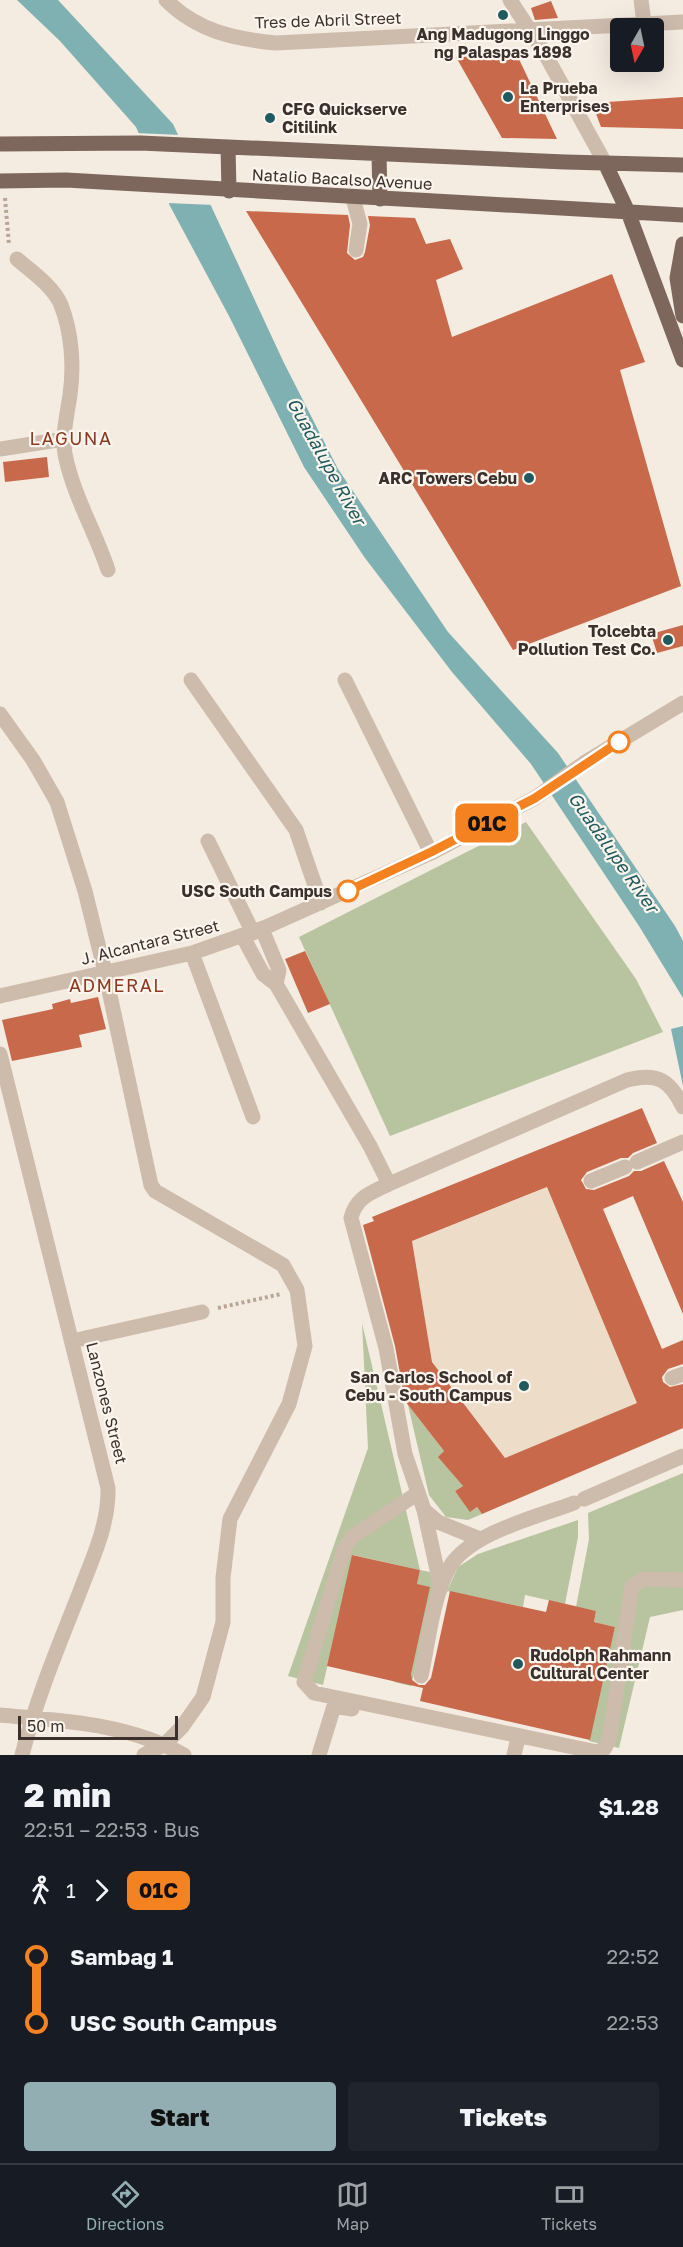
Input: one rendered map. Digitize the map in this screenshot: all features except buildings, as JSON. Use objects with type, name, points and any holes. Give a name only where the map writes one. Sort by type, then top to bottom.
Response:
[{"type":"main road","name":"Natalio Bacalso Avenue","points":[[0,144],[140,143],[683,165]]},
{"type":"main road","points":[[228,147],[229,191]]},
{"type":"main road","points":[[379,154],[380,199]]},
{"type":"main road","points":[[605,163],[628,212],[683,360]]},
{"type":"main road","name":"Natalio Bacalso Avenue","points":[[1,180],[66,180],[683,215]]},
{"type":"main road","points":[[683,244],[677,278],[683,316]]},
{"type":"street","name":"Tres de Abril Street","points":[[166,0],[210,31],[225,37],[276,43],[610,25]]},
{"type":"street","points":[[510,0],[529,28],[605,163]]},
{"type":"street","points":[[641,0],[644,18]]},
{"type":"street","name":"Tres de Abril Street","points":[[664,22],[683,22]]},
{"type":"street","points":[[353,198],[360,224],[356,250]]},
{"type":"street","points":[[18,259],[49,288],[61,305],[72,358],[64,439],[66,455],[86,521],[100,545],[108,570]]},
{"type":"street","points":[[0,449],[64,439]]},
{"type":"street","points":[[191,680],[296,830],[321,903]]},
{"type":"street","points":[[345,680],[431,852]]},
{"type":"street","name":"J. Alcantara Street","points":[[0,996],[192,953],[253,933],[431,852],[535,798],[584,764],[683,703]]},
{"type":"street","points":[[0,714],[33,760],[57,802],[85,891],[105,972],[151,1185],[155,1191],[278,1260],[297,1290],[305,1346],[302,1365],[289,1404],[230,1520],[223,1578],[223,1622],[203,1697],[182,1727],[165,1744],[144,1755]]},
{"type":"street","points":[[208,841],[253,933],[279,970],[276,984],[382,1167],[389,1184]]},
{"type":"street","points":[[192,953],[253,1118]]},
{"type":"street","name":"Lanzones Street","points":[[0,1054],[105,1467],[109,1507],[100,1538],[31,1718],[22,1755]]},
{"type":"street","points":[[441,1588],[424,1510],[405,1454],[386,1348],[351,1218],[354,1206],[360,1198],[389,1184],[639,1077],[655,1078],[672,1087],[683,1107]]},
{"type":"street","points":[[591,1181],[683,1142]]},
{"type":"street","points":[[72,1341],[202,1312]]},
{"type":"street","points":[[421,1676],[441,1588],[453,1561],[480,1539],[579,1501],[683,1456]]},
{"type":"street","points":[[418,1493],[352,1537],[344,1548],[304,1682],[314,1693],[597,1752],[604,1749],[609,1740],[632,1586],[644,1578],[683,1580]]},
{"type":"street","points":[[424,1510],[438,1522],[480,1539]]},
{"type":"street","points":[[319,1755],[334,1706],[515,1748],[563,1755]]},
{"type":"street","points":[[0,1715],[110,1727],[145,1736],[183,1755]]},
{"type":"path","points":[[1,180],[11,255],[18,259]]},
{"type":"path","points":[[202,1312],[297,1290]]},
{"type":"green space","points":[[526,822],[636,979],[663,1032],[390,1136],[299,937]]},
{"type":"green space","points":[[362,1323],[420,1570],[353,1555],[323,1685],[288,1676],[368,1448]]},
{"type":"green space","points":[[408,1405],[444,1451],[439,1457],[463,1486],[455,1491],[471,1511],[477,1507],[482,1514],[468,1520],[446,1517],[429,1495]]},
{"type":"green space","points":[[683,1473],[683,1610],[650,1617],[619,1748],[589,1741],[615,1627],[594,1622],[596,1611],[576,1607],[589,1539],[588,1513]]},
{"type":"green space","points":[[578,1520],[578,1537],[565,1604],[525,1595],[523,1607],[447,1591],[458,1567],[478,1554]]},
{"type":"green space","points":[[420,1570],[430,1572],[434,1589],[411,1686],[394,1682]]},
{"type":"shaded area","points":[[576,1176],[664,1392],[505,1458],[432,1362],[412,1241]]},
{"type":"water","name":"Guadalupe River","points":[[17,0],[58,0],[173,124],[284,363],[338,469],[448,632],[558,753],[675,926],[683,941],[683,998],[639,926],[531,764],[452,672],[365,558],[304,467],[229,316],[170,206],[136,127],[60,41]]},
{"type":"water","points":[[683,1026],[683,1086],[671,1029]]},
{"type":"pier","points":[[136,133],[181,135],[214,205],[167,203]]},
{"type":"bus line","name":"01C","points":[[348,891],[431,852],[535,798],[619,742]]},
{"type":"place","name":"Ang Madugong Linggo ng Palaspas 1898","points":[[503,15]]},
{"type":"place","name":"La Prueba Enterprises","points":[[508,97]]},
{"type":"place","name":"CFG Quickserve Citilink","points":[[270,118]]},
{"type":"place","name":"ARC Towers Cebu","points":[[529,478]]},
{"type":"place","name":"Tolcebta Pollution Test Co.","points":[[668,640]]},
{"type":"place","name":"USC South Campus","points":[[348,891]]},
{"type":"place","name":"San Carlos School of Cebu - South Campus","points":[[524,1386]]},
{"type":"place","name":"Rudolph Rahmann Cultural Center","points":[[518,1664]]},
{"type":"district","name":"LAGUNA","points":[[71,438]]},
{"type":"district","name":"ADMERAL","points":[[117,985]]}]
